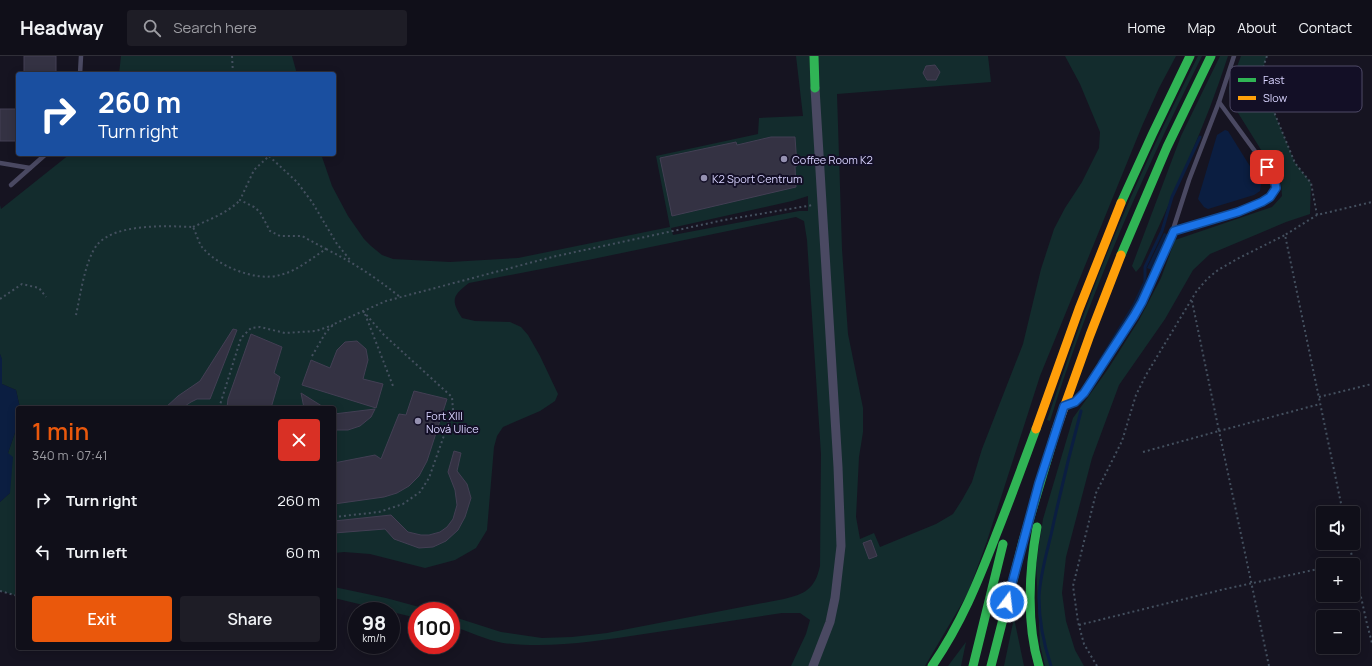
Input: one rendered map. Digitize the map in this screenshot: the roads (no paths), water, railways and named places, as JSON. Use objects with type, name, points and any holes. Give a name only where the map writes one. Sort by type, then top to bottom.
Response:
[{"type":"main road","points":[[814,56],[815,88]]},
{"type":"main road","points":[[932,666],[950,641],[965,612],[990,552],[1094,269],[1164,108],[1190,56]]},
{"type":"main road","points":[[991,666],[1022,541],[1064,406],[1098,312],[1141,205],[1172,136],[1211,56]]},
{"type":"main road","points":[[973,666],[1006,529],[1036,429]]},
{"type":"main road","points":[[1039,666],[1032,627],[1029,595],[1031,560],[1056,430]]},
{"type":"street","points":[[813,666],[830,622],[835,598],[841,546],[839,481],[815,88]]},
{"type":"lane","points":[[80,72],[81,56]]},
{"type":"lane","points":[[1231,66],[1234,56]]},
{"type":"lane","points":[[1064,406],[1075,402],[1084,393],[1142,302],[1174,231],[1189,180],[1219,102],[1230,68]]},
{"type":"lane","points":[[1174,231],[1238,212],[1262,202],[1270,197],[1276,188],[1273,176],[1219,102]]},
{"type":"lane","points":[[11,185],[44,156]]},
{"type":"lane","points":[[0,163],[30,168]]},
{"type":"water","points":[[1225,130],[1228,131],[1261,184],[1260,191],[1254,195],[1208,209],[1204,207],[1198,199],[1217,135]]},
{"type":"water","points":[[1164,233],[1169,235],[1152,270],[1147,268]]},
{"type":"water","points":[[0,354],[2,359],[2,384],[16,390],[20,406],[16,406],[16,430],[8,453],[13,457],[10,493],[0,502]]},
{"type":"waterway","points":[[1099,362],[1134,305],[1145,282],[1145,267],[1162,231],[1172,197],[1200,137]]},
{"type":"waterway","points":[[1051,666],[1044,641],[1039,597],[1045,558],[1081,411]]},
{"type":"place","name":"Coffee Room K2","points":[[784,159]]},
{"type":"place","name":"K2 Sport Centrum","points":[[704,178]]},
{"type":"place","name":"Fort XIII Nová Ulice","points":[[418,421]]}]
